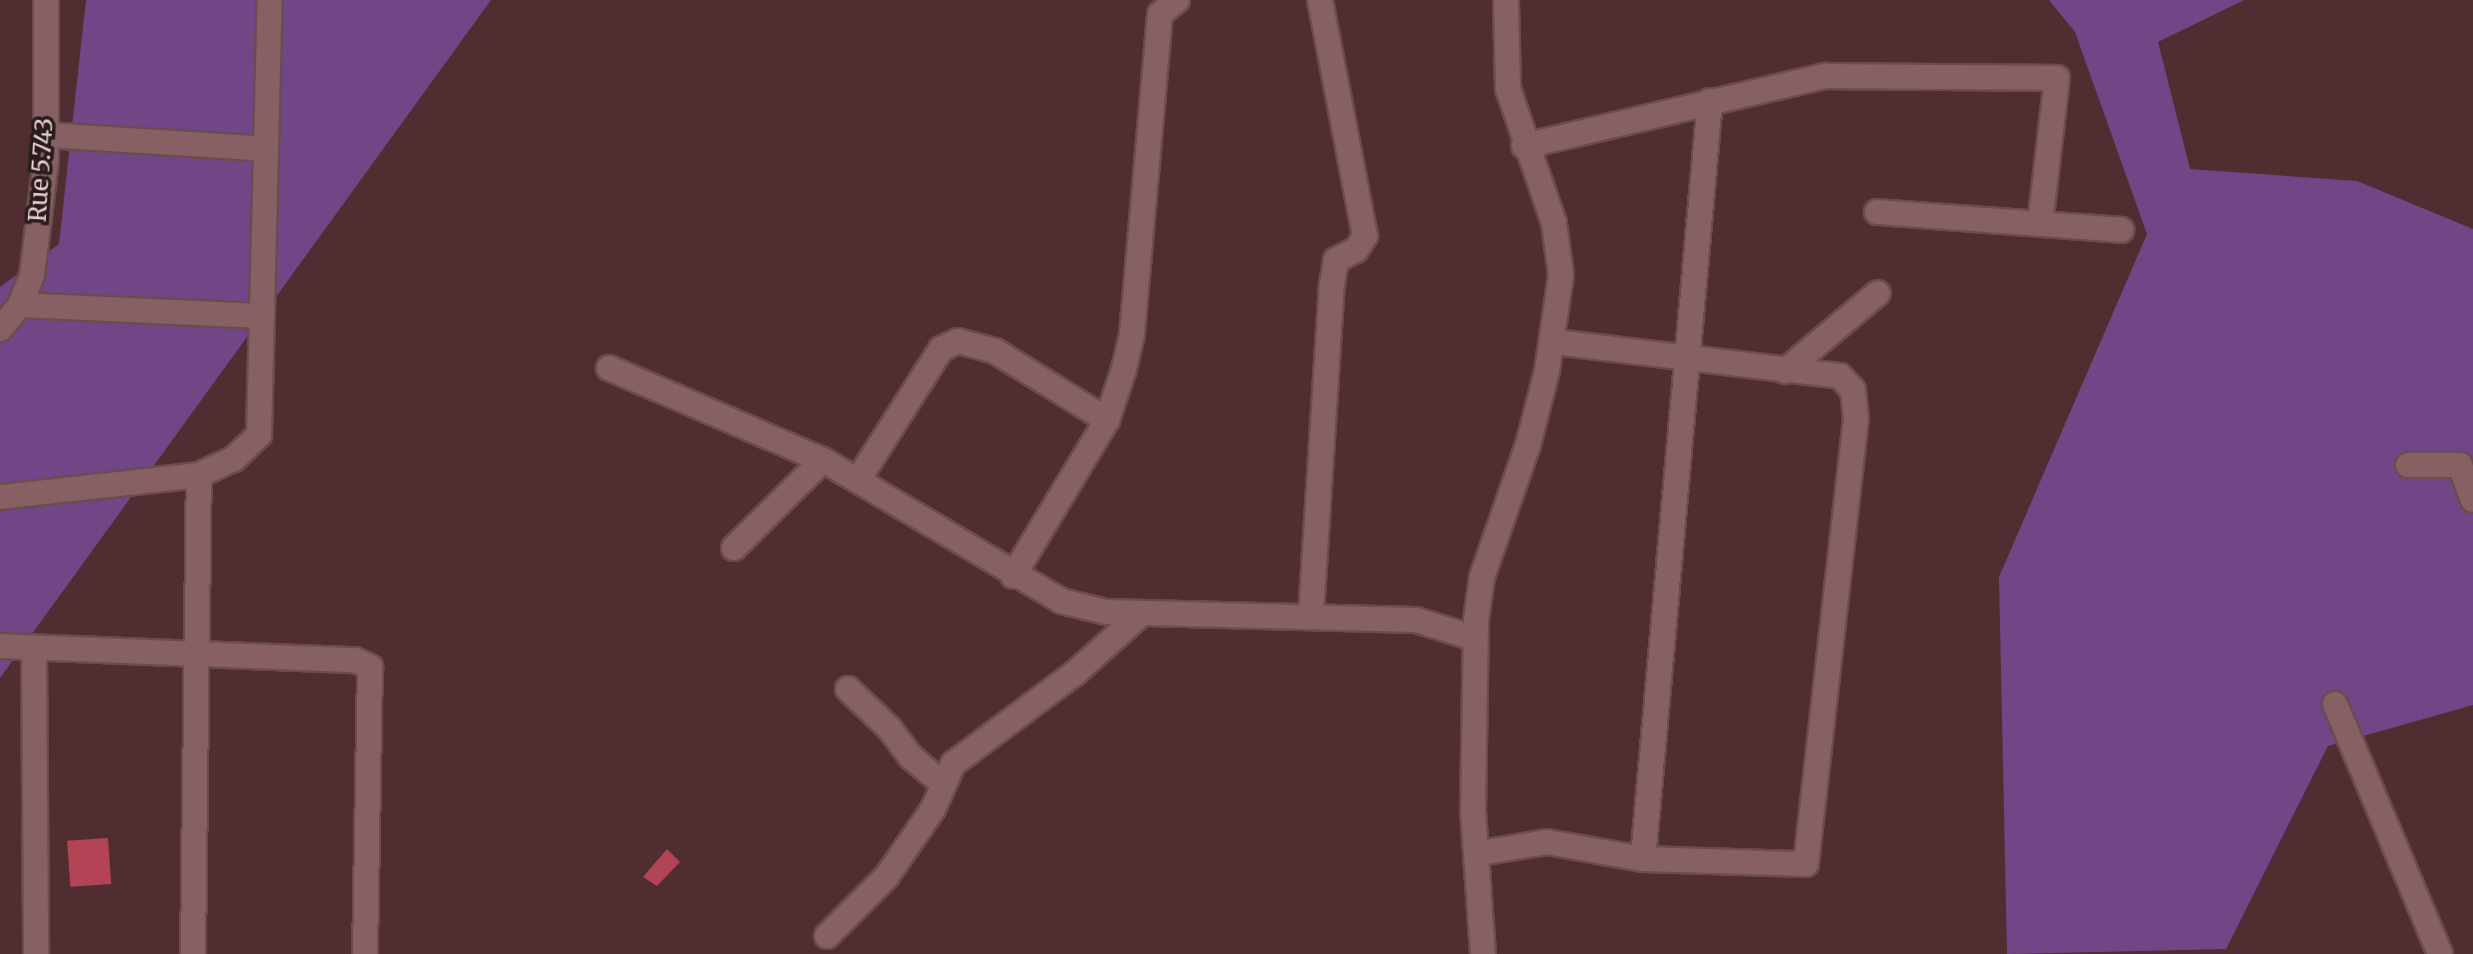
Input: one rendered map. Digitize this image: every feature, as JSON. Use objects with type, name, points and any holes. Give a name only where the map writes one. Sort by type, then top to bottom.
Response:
[{"type":"street","name":"Rue 5.743","points":[[0,329],[20,305],[32,276],[46,135],[46,0]]},
{"type":"street","points":[[0,497],[199,475],[234,459],[259,435],[270,0]]},
{"type":"street","points":[[1013,576],[1107,420],[1132,334],[1160,14],[1177,0]]},
{"type":"street","points":[[1311,615],[1332,285],[1336,260],[1356,250],[1365,236],[1320,0]]},
{"type":"street","points":[[1483,954],[1480,853],[1473,812],[1474,638],[1482,577],[1528,445],[1554,342],[1559,248],[1508,89],[1506,0]]},
{"type":"street","points":[[1524,146],[1826,76],[2057,78],[2040,224]]},
{"type":"street","points":[[1643,859],[1684,360],[1710,101]]},
{"type":"street","points":[[46,135],[266,149]]},
{"type":"street","points":[[1877,212],[2121,230]]},
{"type":"street","points":[[1785,371],[1878,293]]},
{"type":"street","points":[[20,305],[262,316]]},
{"type":"street","points":[[858,480],[941,349],[958,341],[995,351],[1107,420]]},
{"type":"street","points":[[1480,853],[1547,842],[1643,859],[1806,864],[1856,419],[1853,390],[1840,376],[1684,360],[1554,342]]},
{"type":"street","points":[[609,368],[823,460],[1013,576],[1084,608],[1142,613],[1416,620],[1474,638]]},
{"type":"street","points":[[734,548],[823,460]]},
{"type":"street","points":[[2408,465],[2460,465],[2473,500]]},
{"type":"street","points":[[193,954],[200,655],[199,475]]},
{"type":"street","points":[[827,936],[887,876],[933,809],[941,782],[953,764],[1075,673],[1142,613]]},
{"type":"street","points":[[0,646],[355,660],[370,667],[365,954]]},
{"type":"street","points":[[34,648],[36,954]]},
{"type":"street","points":[[848,689],[889,728],[911,757],[941,782]]},
{"type":"street","points":[[2335,704],[2440,954]]},
{"type":"shaded area","points":[[86,0],[491,0],[0,678],[0,287],[59,244]]},
{"type":"shaded area","points":[[2049,0],[2244,0],[2158,42],[2190,169],[2357,181],[2473,229],[2473,705],[2328,746],[2226,949],[2007,954],[1999,577],[2147,234],[2075,32]]},
{"type":"building","points":[[108,838],[111,884],[70,887],[67,841]]},
{"type":"building","points":[[667,849],[680,862],[657,886],[643,877]]}]
